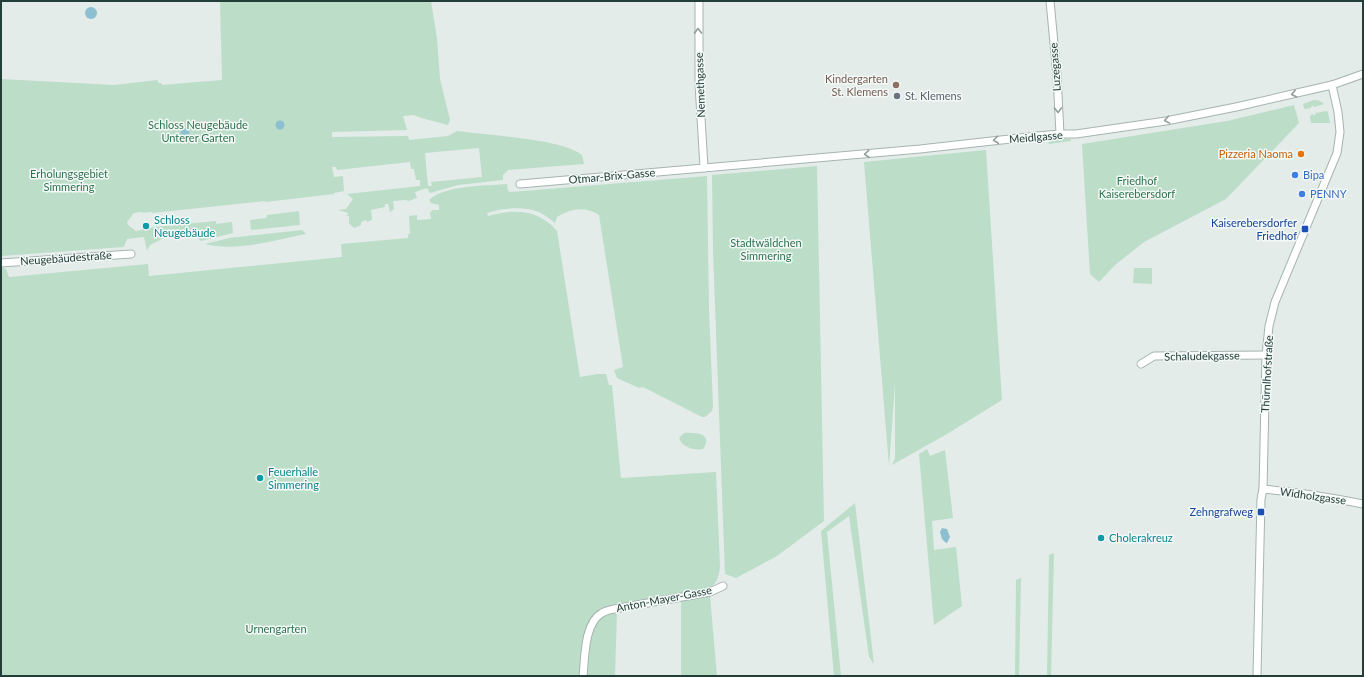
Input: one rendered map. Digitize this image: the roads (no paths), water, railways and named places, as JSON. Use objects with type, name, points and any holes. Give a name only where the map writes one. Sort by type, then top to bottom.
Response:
[{"type":"street","name":"Nemethgasse","points":[[699,1],[699,84],[704,168]]},
{"type":"street","name":"Luzegasse","points":[[1050,1],[1057,75],[1060,134]]},
{"type":"street","name":"Meidlgasse","points":[[704,168],[912,150],[1060,134],[1076,134],[1166,121],[1236,107],[1332,85],[1363,74]]},
{"type":"street","name":"Thürnlhofstraße","points":[[1257,676],[1261,499],[1264,490],[1266,355],[1269,326],[1275,302],[1337,153],[1339,125],[1338,112],[1332,85]]},
{"type":"street","name":"Otmar-Brix-Gasse","points":[[520,184],[704,168]]},
{"type":"street","name":"Neugebäudestraße","points":[[1,263],[131,254]]},
{"type":"street","name":"Schaludekgasse","points":[[1141,364],[1154,356],[1266,355]]},
{"type":"street","name":"Widholzgasse","points":[[1264,490],[1297,492],[1363,504]]},
{"type":"street","name":"Anton-Mayer-Gasse","points":[[583,676],[589,629],[594,620],[602,613],[614,609],[710,592],[723,586]]},
{"type":"water","points":[[93,7],[96,8],[96,18],[89,19],[86,18],[85,11],[86,8]]},
{"type":"water","points":[[278,121],[282,121],[284,125],[282,129],[278,129],[276,127],[276,123]]},
{"type":"water","points":[[183,129],[187,129],[189,133],[187,137],[183,137],[181,135],[181,131]]},
{"type":"water","points":[[942,528],[947,529],[950,537],[947,543],[942,539],[940,532]]},
{"type":"place","name":"Kindergarten St. Klemens","points":[[896,85]]},
{"type":"place","name":"St. Klemens","points":[[897,96]]},
{"type":"place","name":"Pizzeria Naoma","points":[[1301,154]]},
{"type":"place","name":"Bipa","points":[[1295,175]]},
{"type":"place","name":"PENNY","points":[[1302,194]]},
{"type":"place","name":"Schloss Neugebäude","points":[[146,226]]},
{"type":"place","name":"Kaiserebersdorfer Friedhof","points":[[1305,229]]},
{"type":"place","name":"Feuerhalle Simmering","points":[[260,478]]},
{"type":"place","name":"Zehngrafweg","points":[[1261,512]]},
{"type":"place","name":"Cholerakreuz","points":[[1101,538]]},
{"type":"park label","name":"Schloss Neugebäude Unterer Garten","points":[[198,131]]},
{"type":"park label","name":"Erholungsgebiet Simmering","points":[[69,180]]},
{"type":"park label","name":"Friedhof Kaiserebersdorf","points":[[1137,187]]},
{"type":"park label","name":"Stadtwäldchen Simmering","points":[[766,249]]},
{"type":"park label","name":"Urnengarten","points":[[276,629]]}]
